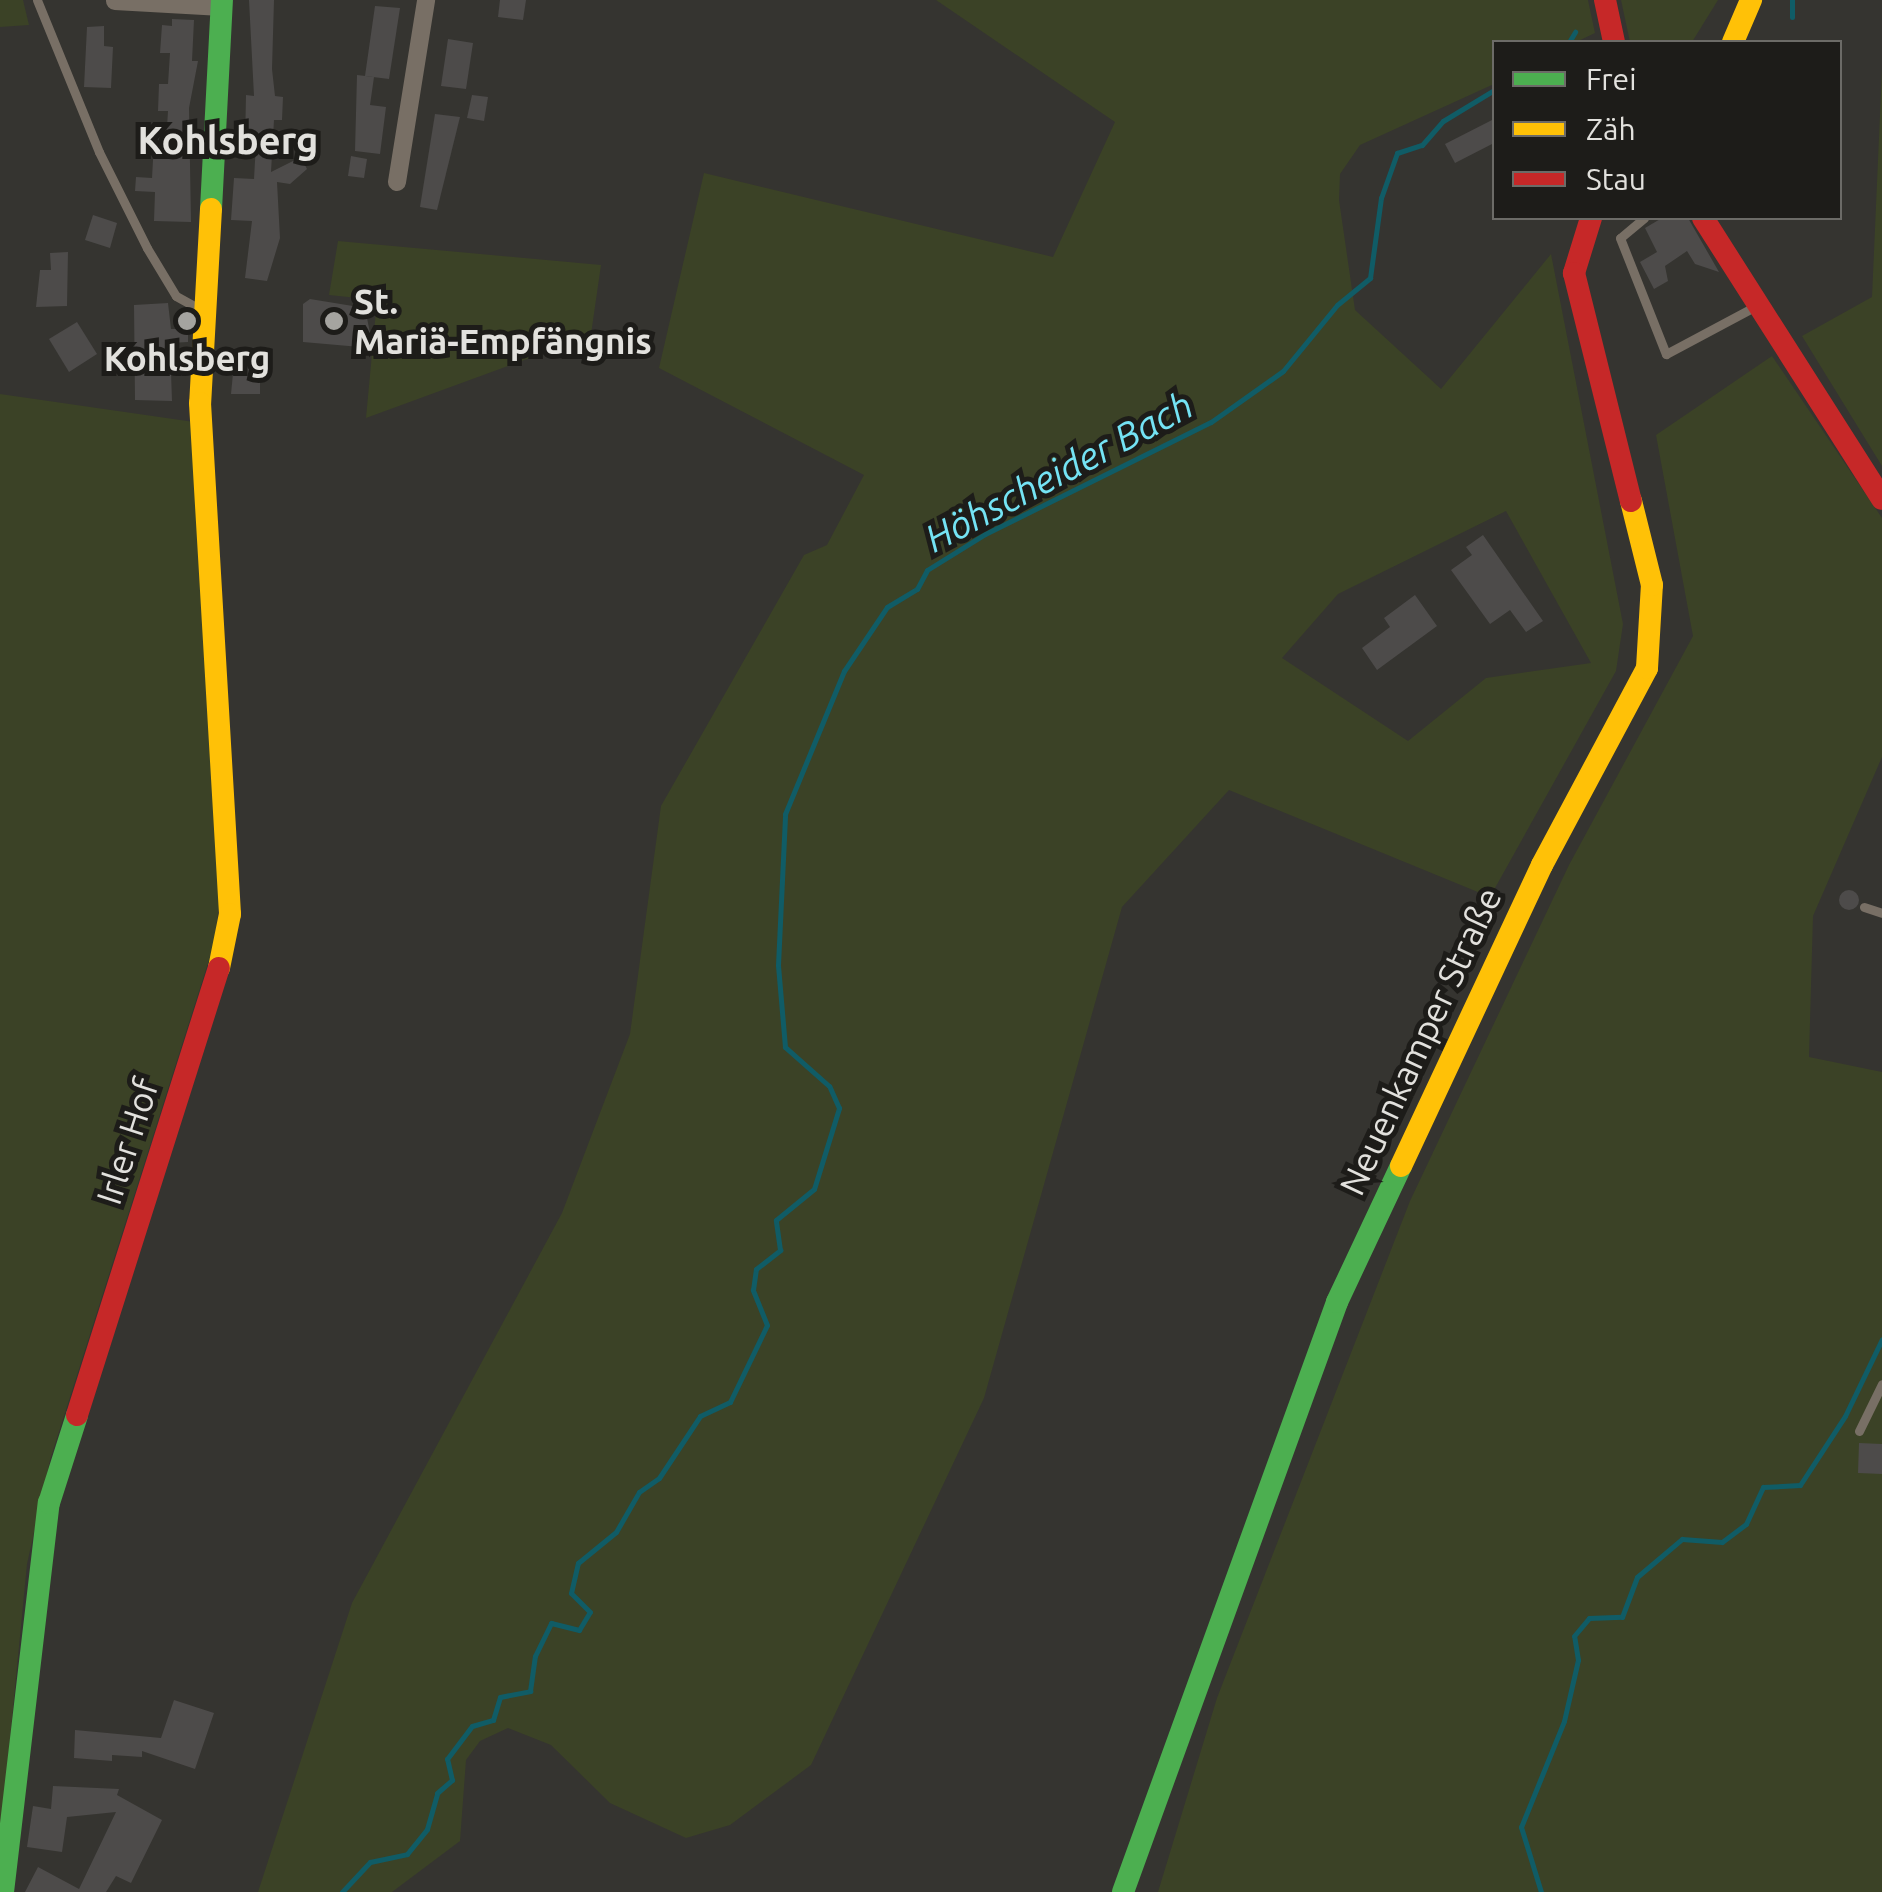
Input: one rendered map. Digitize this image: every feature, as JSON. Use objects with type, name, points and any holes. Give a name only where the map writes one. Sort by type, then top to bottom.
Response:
[{"type":"street","points":[[115,0],[222,3]]},
{"type":"street","points":[[396,182],[426,0]]},
{"type":"street","points":[[1606,0],[1614,40]]},
{"type":"street","points":[[1734,40],[1751,0]]},
{"type":"street","name":"Irler Hof","points":[[3,1892],[49,1503],[220,965],[230,914],[200,402],[222,3]]},
{"type":"street","name":"Neuenkamper Straße","points":[[1123,1892],[1337,1302],[1542,864],[1647,668],[1652,585],[1574,274],[1590,220]]},
{"type":"street","points":[[1704,220],[1882,498]]},
{"type":"lane","points":[[37,0],[147,248],[176,296],[206,312]]},
{"type":"lane","points":[[1642,220],[1620,238],[1666,354],[1758,305]]},
{"type":"lane","points":[[1864,907],[1882,913]]},
{"type":"lane","points":[[1859,1430],[1882,1384]]},
{"type":"green space","points":[[0,0],[23,0],[29,25],[0,27]]},
{"type":"green space","points":[[936,0],[1588,0],[1595,33],[1580,40],[1492,40],[1492,85],[1360,145],[1340,174],[1339,200],[1355,310],[1441,389],[1551,254],[1623,624],[1616,671],[1490,897],[1229,790],[1122,907],[984,1398],[811,1765],[730,1825],[686,1838],[610,1803],[551,1745],[508,1728],[480,1741],[466,1760],[460,1841],[392,1892],[258,1892],[352,1603],[562,1213],[630,1034],[661,806],[804,555],[827,545],[864,475],[659,368],[704,173],[1053,257],[1115,122]],"holes":[[[1506,511],[1591,663],[1486,678],[1408,741],[1282,658],[1338,594]]]},
{"type":"green space","points":[[1621,0],[1718,0],[1693,40],[1630,40]]},
{"type":"green space","points":[[1882,69],[1882,466],[1802,336],[1872,297]]},
{"type":"green space","points":[[338,241],[601,265],[588,355],[549,351],[366,418],[377,300],[329,295]]},
{"type":"green space","points":[[1772,356],[1882,518],[1882,757],[1813,916],[1809,1057],[1882,1072],[1882,1892],[1158,1892],[1217,1698],[1410,1201],[1569,865],[1693,636],[1656,435]]},
{"type":"green space","points":[[0,394],[194,422],[222,882],[214,944],[50,1460],[27,1564],[0,1842]]},
{"type":"building","points":[[249,0],[274,0],[272,69],[275,96],[283,97],[282,120],[274,120],[271,172],[301,157],[307,169],[290,184],[277,182],[280,238],[267,281],[245,278],[252,221],[231,220],[234,178],[254,179],[256,143],[245,143],[246,95],[254,96]]},
{"type":"building","points":[[500,0],[526,0],[523,20],[498,17]]},
{"type":"building","points":[[375,6],[400,8],[389,79],[365,76]]},
{"type":"building","points":[[172,19],[194,20],[192,61],[198,61],[189,108],[191,222],[154,221],[155,192],[135,191],[136,177],[152,178],[154,142],[166,143],[168,111],[158,111],[159,84],[168,84],[170,53],[160,53],[162,25],[172,26]]},
{"type":"building","points":[[104,26],[104,46],[113,47],[111,88],[84,87],[87,27]]},
{"type":"building","points":[[448,39],[473,43],[466,89],[441,86]]},
{"type":"building","points":[[357,75],[374,77],[370,105],[386,107],[380,154],[355,151]]},
{"type":"building","points":[[472,95],[488,97],[484,121],[467,118]]},
{"type":"building","points":[[435,114],[460,117],[437,210],[420,207]]},
{"type":"building","points":[[1492,120],[1492,144],[1455,163],[1445,144]]},
{"type":"building","points":[[351,156],[367,159],[364,178],[348,176]]},
{"type":"building","points":[[93,215],[117,223],[110,248],[85,240]]},
{"type":"building","points":[[1659,220],[1689,220],[1719,272],[1695,264],[1687,251],[1665,266],[1668,281],[1654,289],[1640,262],[1657,252],[1645,228]]},
{"type":"building","points":[[68,252],[67,306],[36,307],[40,270],[51,270],[50,253]]},
{"type":"building","name":"St. Mariä-Empfängnis","points":[[310,299],[365,308],[370,333],[360,347],[303,342],[303,304]]},
{"type":"building","points":[[168,303],[171,329],[188,329],[188,342],[170,343],[172,401],[135,400],[134,305]]},
{"type":"building","points":[[77,322],[97,354],[69,372],[49,339]]},
{"type":"building","points":[[235,353],[260,356],[260,394],[231,394]]},
{"type":"building","points":[[1483,535],[1543,621],[1526,632],[1510,610],[1490,624],[1451,570],[1472,555],[1466,547]]},
{"type":"building","points":[[1415,595],[1437,626],[1377,670],[1362,648],[1390,627],[1384,618]]},
{"type":"building","points":[[1849,890],[1859,900],[1849,910],[1839,900]]},
{"type":"building","points":[[1859,1443],[1882,1444],[1882,1474],[1858,1473]]},
{"type":"building","points":[[174,1700],[214,1713],[195,1769],[142,1751],[142,1757],[112,1755],[112,1761],[74,1758],[75,1730],[161,1738]]},
{"type":"building","points":[[53,1786],[119,1789],[117,1795],[162,1820],[131,1883],[116,1876],[106,1892],[25,1892],[38,1867],[79,1889],[116,1812],[67,1817],[62,1852],[27,1847],[33,1806],[51,1809]]},
{"type":"waterway","points":[[1792,0],[1792,17]]},
{"type":"waterway","name":"Höhscheider Bach","points":[[1570,40],[1575,32]]},
{"type":"waterway","name":"Höhscheider Bach","points":[[342,1892],[370,1862],[407,1854],[427,1829],[437,1793],[452,1780],[447,1759],[472,1726],[493,1720],[500,1697],[530,1691],[535,1656],[551,1623],[579,1630],[590,1612],[571,1593],[578,1563],[616,1532],[639,1492],[659,1478],[700,1416],[730,1402],[767,1325],[753,1290],[756,1269],[780,1250],[776,1220],[814,1189],[839,1108],[829,1086],[785,1047],[778,965],[785,814],[844,671],[887,607],[917,589],[927,570],[985,534],[1211,422],[1283,371],[1337,305],[1370,278],[1381,198],[1397,153],[1422,145],[1443,121],[1492,91]]},
{"type":"waterway","points":[[1541,1892],[1521,1827],[1564,1721],[1578,1660],[1574,1636],[1589,1618],[1622,1617],[1637,1577],[1682,1539],[1722,1542],[1746,1524],[1763,1487],[1800,1485],[1845,1416],[1882,1339]]},
{"type":"traffic: fast","points":[[211,209],[222,0]]},
{"type":"traffic: fast","points":[[1123,1892],[1337,1302],[1401,1166]]},
{"type":"traffic: fast","points":[[3,1892],[49,1503],[77,1415]]},
{"type":"traffic: slow","points":[[1734,40],[1751,0]]},
{"type":"traffic: slow","points":[[211,209],[200,403],[230,914],[219,968]]},
{"type":"traffic: slow","points":[[1401,1166],[1542,865],[1647,668],[1652,585],[1631,501]]},
{"type":"traffic: jam","points":[[1605,0],[1614,40]]},
{"type":"traffic: jam","points":[[1590,220],[1574,273],[1631,501]]},
{"type":"traffic: jam","points":[[1704,220],[1882,499]]},
{"type":"traffic: jam","points":[[77,1415],[219,968]]},
{"type":"place","name":"Kohlsberg","points":[[187,321]]},
{"type":"place","name":"St. Mariä-Empfängnis","points":[[334,321]]},
{"type":"district","name":"Kohlsberg","points":[[228,141]]}]
